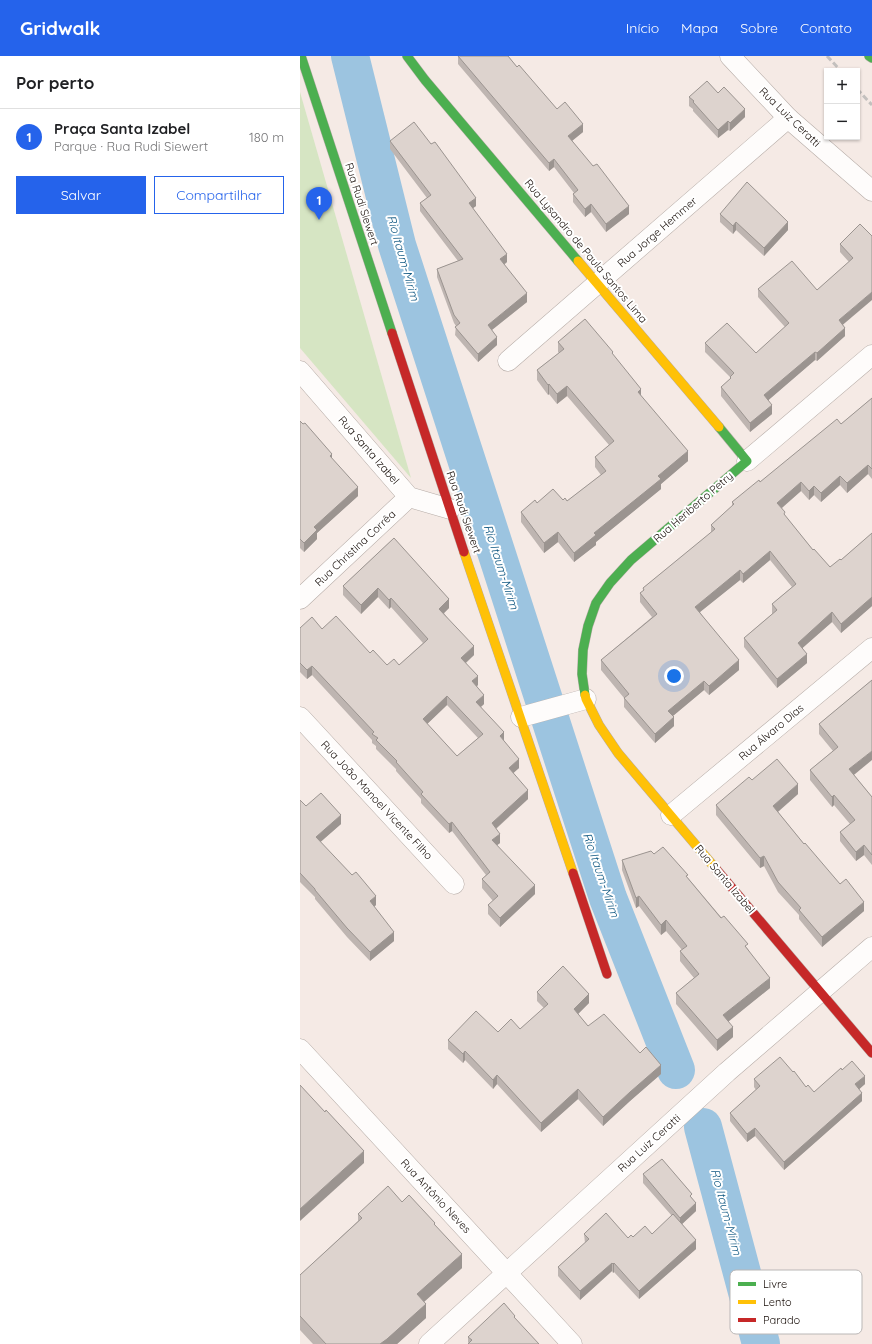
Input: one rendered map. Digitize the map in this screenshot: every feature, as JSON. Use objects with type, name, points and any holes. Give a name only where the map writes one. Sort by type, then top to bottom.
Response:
[{"type":"street","name":"Rua Rudi Siewert","points":[[301,56],[450,509],[607,974]]},
{"type":"street","name":"Rua Lysandro de Paula Santos Lima","points":[[407,56],[430,86],[747,461]]},
{"type":"street","name":"Rua Luiz Ceratti","points":[[730,56],[788,118],[872,191]]},
{"type":"street","name":"Rua Jorge Hemmer","points":[[508,361],[788,118]]},
{"type":"street","name":"Rua Heriberto Petry","points":[[586,699],[582,674],[583,650],[588,626],[596,603],[610,583],[631,560],[872,355]]},
{"type":"street","name":"Rua Santa Izabel","points":[[300,371],[409,497]]},
{"type":"street","points":[[409,497],[450,509]]},
{"type":"street","name":"Rua Christina Corrêa","points":[[300,600],[409,497]]},
{"type":"street","name":"Rua Álvaro Dias","points":[[671,815],[872,648]]},
{"type":"street","points":[[521,717],[586,699]]},
{"type":"street","name":"Rua Santa Izabel","points":[[586,699],[599,725],[618,753],[872,1053]]},
{"type":"street","name":"Rua João Manoel Vicente Filho","points":[[300,717],[454,884]]},
{"type":"street","name":"Rua Luiz Ceratti","points":[[430,1344],[721,1077],[872,947]]},
{"type":"street","name":"Rua Antônio Neves","points":[[300,1049],[572,1344]]},
{"type":"green space","points":[[300,92],[411,478],[300,348]]},
{"type":"building","points":[[458,56],[508,56],[517,67],[519,65],[557,109],[565,102],[583,124],[568,136],[593,166],[597,164],[629,206],[606,224],[591,204],[585,209],[573,194],[578,190],[554,159],[549,163]]},
{"type":"building","points":[[707,81],[718,93],[724,87],[745,109],[730,123],[728,121],[718,130],[689,97]]},
{"type":"building","points":[[414,122],[431,144],[435,142],[476,198],[469,203],[507,254],[500,259],[527,293],[488,325],[497,337],[478,354],[455,327],[460,323],[454,315],[437,269],[463,259],[420,203],[431,195],[390,141]]},
{"type":"building","points":[[747,182],[788,222],[764,248],[736,222],[733,226],[720,214]]},
{"type":"building","points":[[860,224],[872,236],[872,292],[839,320],[845,328],[817,353],[815,352],[764,395],[772,405],[750,423],[721,387],[731,378],[730,377],[734,373],[705,343],[727,323],[756,353],[789,323],[758,289],[792,261],[817,290],[853,258],[840,244]]},
{"type":"building","points":[[585,319],[613,352],[612,353],[641,389],[638,392],[688,451],[658,476],[661,479],[594,533],[596,535],[574,553],[558,532],[544,543],[521,512],[535,500],[537,503],[553,489],[563,500],[565,498],[567,501],[606,471],[595,457],[614,441],[567,386],[557,394],[537,370],[564,349],[558,342]]},
{"type":"building","points":[[872,398],[872,469],[868,465],[847,483],[840,476],[821,493],[814,486],[809,491],[801,482],[777,503],[813,550],[814,549],[830,567],[840,559],[841,560],[872,533],[872,597],[841,624],[832,612],[798,643],[807,654],[777,679],[744,638],[777,610],[772,604],[796,584],[770,551],[743,574],[740,570],[695,607],[739,660],[709,686],[704,681],[668,711],[674,717],[655,734],[624,698],[629,694],[601,660],[657,614],[640,593],[644,590],[643,588],[715,529],[711,525],[734,504],[732,502],[759,480],[760,482],[837,419],[841,424]]},
{"type":"building","points":[[300,421],[303,424],[305,423],[332,454],[330,456],[358,487],[314,527],[317,530],[304,543],[300,539]]},
{"type":"building","points":[[394,538],[449,599],[439,609],[474,646],[461,658],[478,676],[472,681],[484,695],[476,702],[504,732],[500,736],[519,759],[509,768],[528,790],[492,823],[500,834],[492,840],[535,885],[500,918],[488,905],[498,896],[482,879],[490,872],[452,822],[449,824],[421,794],[423,792],[396,762],[397,761],[376,740],[378,738],[372,734],[374,732],[312,666],[307,670],[300,663],[300,628],[312,617],[322,629],[336,616],[370,653],[373,650],[387,665],[394,659],[399,665],[428,639],[391,598],[389,600],[378,588],[361,605],[343,586]],"holes":[[[447,696],[483,734],[457,756],[423,719]]]},
{"type":"building","points":[[872,680],[872,751],[849,769],[872,797],[872,855],[864,845],[856,852],[840,832],[855,820],[834,795],[832,797],[810,770],[838,747],[819,724]]},
{"type":"building","points":[[777,759],[798,784],[773,806],[804,844],[805,843],[840,884],[846,879],[864,902],[822,937],[799,910],[801,908],[778,882],[764,856],[760,858],[716,805],[749,777],[752,780]]},
{"type":"building","points":[[321,793],[341,815],[316,837],[352,875],[356,872],[376,896],[370,901],[394,932],[370,952],[347,928],[300,873],[300,800],[306,806]]},
{"type":"building","points":[[663,847],[688,875],[686,876],[721,918],[724,916],[748,944],[745,946],[770,978],[723,1015],[733,1027],[717,1040],[676,993],[699,974],[680,951],[687,946],[666,920],[661,925],[639,896],[636,898],[622,860],[651,851],[654,854]]},
{"type":"building","points":[[563,966],[589,994],[574,1009],[588,1026],[604,1014],[640,1053],[646,1047],[661,1065],[603,1117],[578,1089],[541,1123],[497,1075],[493,1080],[465,1051],[463,1054],[448,1040],[476,1011],[498,1032],[511,1019],[520,1029],[548,1004],[537,992]]},
{"type":"building","points":[[780,1057],[793,1072],[794,1071],[806,1087],[808,1085],[814,1092],[841,1068],[842,1070],[852,1061],[865,1076],[855,1084],[862,1093],[784,1162],[755,1128],[747,1134],[730,1113],[760,1086],[754,1079]]},
{"type":"building","points":[[300,1085],[325,1112],[326,1110],[364,1151],[300,1209]]},
{"type":"building","points":[[662,1159],[692,1194],[690,1196],[696,1203],[680,1218],[643,1174]]},
{"type":"building","points":[[388,1186],[402,1202],[409,1195],[462,1254],[417,1294],[426,1304],[380,1344],[326,1344],[300,1316],[300,1275],[362,1218],[358,1214]]},
{"type":"building","points":[[606,1213],[628,1238],[631,1235],[633,1237],[645,1226],[652,1234],[673,1214],[696,1240],[639,1291],[614,1263],[612,1263],[580,1291],[558,1267],[589,1239],[584,1234]]},
{"type":"building","points":[[504,1303],[515,1316],[514,1317],[539,1344],[468,1344],[472,1340],[468,1337]]},
{"type":"waterway","name":"Rio Itaum-Mirim","points":[[350,56],[397,245],[608,898],[676,1070]]},
{"type":"waterway","name":"Rio Itaum-Mirim","points":[[703,1127],[741,1270]]},
{"type":"waterway","name":"Rio Itaum-Mirim","points":[[758,1334],[761,1344]]},
{"type":"railway","points":[[827,56],[838,68]]},
{"type":"railway","points":[[860,92],[872,105]]},
{"type":"traffic: fast","points":[[301,56],[392,333]]},
{"type":"traffic: fast","points":[[407,56],[425,80],[578,261]]},
{"type":"traffic: fast","points":[[585,695],[582,674],[583,650],[588,626],[596,603],[610,583],[631,560],[747,461],[719,427]]},
{"type":"traffic: slow","points":[[578,261],[719,427]]},
{"type":"traffic: slow","points":[[464,552],[573,873]]},
{"type":"traffic: slow","points":[[585,695],[599,725],[618,753],[716,869]]},
{"type":"traffic: jam","points":[[392,333],[464,552]]},
{"type":"traffic: jam","points":[[716,869],[872,1053]]},
{"type":"traffic: jam","points":[[573,873],[607,974]]},
{"type":"place","name":"Praça Santa Izabel","points":[[319,220]]}]
